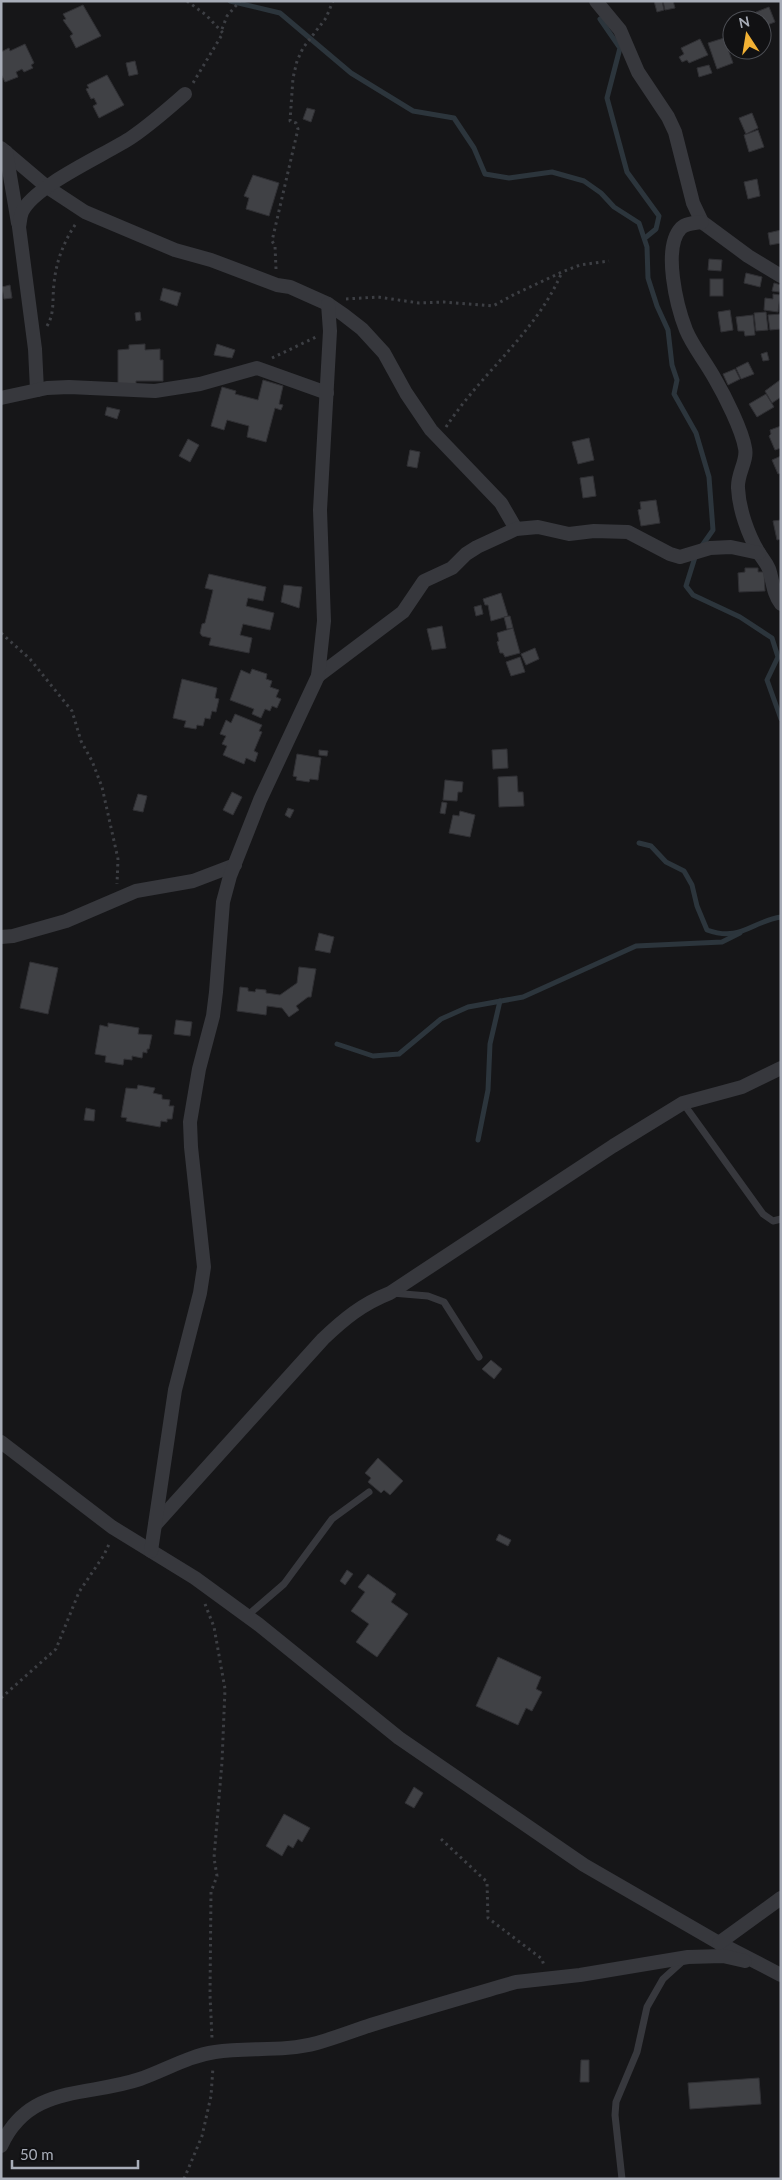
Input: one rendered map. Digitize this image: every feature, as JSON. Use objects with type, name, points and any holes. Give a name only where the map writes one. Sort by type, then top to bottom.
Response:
[{"type":"street","points":[[596,1],[620,30],[638,72],[668,117],[675,132],[693,204],[702,222],[742,252],[781,276]]},
{"type":"street","points":[[19,227],[22,213],[30,202],[47,187],[131,138],[157,119],[185,94]]},
{"type":"street","points":[[4,150],[47,187],[85,212],[175,250],[211,260],[290,287],[328,304],[362,329],[384,353],[406,393],[439,438],[501,503],[516,528]]},
{"type":"street","points":[[4,150],[19,227],[35,349],[38,390]]},
{"type":"street","points":[[702,222],[691,223],[681,227],[671,252],[672,271],[687,331],[716,380],[746,450],[738,478],[738,488],[748,528],[759,553],[769,569],[774,591],[781,604]]},
{"type":"street","points":[[151,1551],[175,1390],[200,1292],[204,1267],[190,1122],[199,1069],[213,1016],[223,902],[260,800],[318,676],[324,621],[320,510],[330,331],[328,304]]},
{"type":"street","points":[[1,398],[38,390],[69,387],[155,391],[200,384],[257,368],[327,393]]},
{"type":"street","points":[[318,676],[402,612],[424,581],[452,568],[466,554],[477,547],[516,528],[538,527],[569,534],[594,531],[628,532],[670,554],[680,557],[710,548],[724,547],[759,553]]},
{"type":"street","points":[[1,937],[13,936],[66,921],[136,891],[193,881],[235,865]]},
{"type":"street","points":[[155,1525],[323,1339],[351,1313],[364,1304],[390,1293],[613,1146],[683,1103],[742,1087],[781,1068]]},
{"type":"street","points":[[1,1442],[112,1527],[195,1578],[247,1616],[399,1738],[584,1865],[719,1943],[781,1975]]},
{"type":"street","points":[[719,1943],[781,1898]]},
{"type":"street","points":[[1,2146],[7,2132],[21,2116],[37,2104],[54,2097],[141,2078],[179,2062],[213,2052],[301,2046],[317,2043],[373,2024],[516,1982],[580,1975],[688,1957],[723,1956],[763,1966]]},
{"type":"lane","points":[[683,1103],[763,1214],[773,1221],[781,1219]]},
{"type":"lane","points":[[390,1293],[428,1296],[444,1302],[479,1357]]},
{"type":"lane","points":[[247,1616],[284,1584],[332,1520],[369,1492]]},
{"type":"lane","points":[[622,2179],[615,2115],[616,2102],[637,2052],[647,2006],[653,1993],[663,1979],[688,1957]]},
{"type":"path","points":[[187,1],[222,30]]},
{"type":"path","points":[[185,94],[221,39],[224,21],[240,1]]},
{"type":"path","points":[[277,284],[275,246],[272,240],[298,128],[296,123],[290,121],[293,78],[297,61],[303,48],[326,18],[333,1]]},
{"type":"path","points":[[51,319],[54,283],[63,244],[79,218],[85,212]]},
{"type":"path","points":[[328,304],[352,297],[378,297],[419,303],[444,302],[493,306],[580,265],[609,261]]},
{"type":"path","points":[[439,438],[475,388],[543,310],[562,272]]},
{"type":"path","points":[[257,368],[269,359],[330,331]]},
{"type":"path","points":[[1,633],[30,659],[72,711],[81,741],[102,787],[112,826],[118,859],[116,899]]},
{"type":"path","points":[[1,1698],[56,1649],[79,1592],[104,1555],[112,1538],[112,1527]]},
{"type":"path","points":[[184,2179],[202,2136],[208,2112],[213,2052],[210,1995],[211,1892],[217,1876],[214,1858],[222,1762],[225,1689],[214,1627],[204,1602]]},
{"type":"path","points":[[441,1839],[487,1882],[488,1918],[542,1959],[549,1978]]},
{"type":"building","points":[[654,1],[662,1],[664,10],[657,12]]},
{"type":"building","points":[[663,1],[673,1],[675,8],[665,10]]},
{"type":"building","points":[[83,5],[101,36],[76,48],[70,36],[73,34],[63,20],[66,19],[63,14]]},
{"type":"building","points":[[700,39],[708,55],[689,63],[687,60],[682,62],[679,57],[684,54],[681,48]]},
{"type":"building","points":[[722,39],[722,60],[732,60],[733,63],[717,69],[708,43]]},
{"type":"building","points":[[25,44],[34,63],[31,65],[33,68],[24,72],[22,69],[16,72],[18,77],[5,82],[1,74],[1,52],[9,48],[10,51]]},
{"type":"building","points":[[135,61],[138,74],[129,76],[126,63]]},
{"type":"building","points":[[709,65],[712,73],[699,77],[697,68]]},
{"type":"building","points":[[107,75],[124,105],[99,118],[93,106],[97,104],[94,98],[91,99],[86,89],[89,88],[87,85]]},
{"type":"building","points":[[307,108],[315,110],[311,122],[303,119]]},
{"type":"building","points":[[752,113],[758,128],[746,134],[739,118]]},
{"type":"building","points":[[758,130],[764,147],[749,152],[744,135]]},
{"type":"building","points":[[253,175],[279,183],[269,216],[246,209],[249,198],[244,196]]},
{"type":"building","points":[[757,179],[760,196],[748,199],[744,182]]},
{"type":"building","points":[[781,230],[781,243],[770,245],[768,233]]},
{"type":"building","points":[[709,259],[722,260],[721,271],[708,270]]},
{"type":"building","points":[[746,273],[762,277],[760,287],[744,283]]},
{"type":"building","points":[[710,279],[723,279],[723,296],[710,296]]},
{"type":"building","points":[[774,283],[781,285],[779,292],[772,291]]},
{"type":"building","points":[[10,285],[12,298],[4,299],[2,287]]},
{"type":"building","points":[[163,288],[181,293],[177,306],[160,300]]},
{"type":"building","points":[[773,294],[780,295],[778,312],[764,310],[765,298],[773,299]]},
{"type":"building","points":[[730,310],[733,330],[721,332],[718,312]]},
{"type":"building","points":[[140,312],[141,320],[136,321],[135,313]]},
{"type":"building","points":[[766,312],[768,330],[756,331],[754,313]]},
{"type":"building","points":[[781,314],[781,329],[770,330],[768,315]]},
{"type":"building","points":[[753,315],[755,335],[745,336],[744,331],[738,331],[736,317]]},
{"type":"building","points":[[145,344],[145,350],[160,349],[160,360],[163,360],[163,381],[136,381],[136,387],[118,387],[118,350],[129,349],[129,345]]},
{"type":"building","points":[[217,344],[235,350],[232,358],[214,355]]},
{"type":"building","points":[[767,352],[769,360],[763,361],[761,354]]},
{"type":"building","points":[[748,362],[754,374],[741,379],[736,368]]},
{"type":"building","points":[[735,369],[740,379],[728,385],[723,374]]},
{"type":"building","points":[[263,380],[283,386],[279,404],[283,405],[281,410],[275,408],[266,442],[247,437],[249,426],[227,420],[224,430],[211,426],[222,387],[236,391],[235,394],[258,400]]},
{"type":"building","points":[[780,380],[781,397],[772,403],[765,391]]},
{"type":"building","points":[[766,394],[774,407],[757,417],[749,404]]},
{"type":"building","points":[[107,407],[120,410],[117,419],[105,415]]},
{"type":"building","points":[[781,426],[781,448],[775,450],[769,436],[771,434],[770,430]]},
{"type":"building","points":[[589,438],[594,460],[578,464],[572,442]]},
{"type":"building","points":[[188,439],[199,445],[190,462],[179,456]]},
{"type":"building","points":[[410,450],[420,452],[417,468],[407,466]]},
{"type":"building","points":[[781,456],[781,473],[778,474],[772,460]]},
{"type":"building","points":[[593,476],[596,496],[583,498],[580,478]]},
{"type":"building","points":[[656,500],[660,523],[641,526],[638,510],[641,509],[640,502]]},
{"type":"building","points":[[781,520],[781,539],[777,540],[773,521]]},
{"type":"building","points":[[745,568],[758,568],[758,572],[764,572],[765,591],[739,592],[738,573],[745,572]]},
{"type":"building","points":[[209,574],[266,587],[263,601],[248,598],[246,606],[274,613],[270,630],[243,624],[240,635],[252,638],[249,653],[209,645],[211,638],[202,636],[200,633],[202,624],[205,623],[213,590],[205,588]]},
{"type":"building","points":[[284,585],[302,587],[299,608],[281,602]]},
{"type":"building","points":[[501,593],[508,616],[491,621],[488,605],[485,605],[483,599]]},
{"type":"building","points":[[481,605],[483,614],[476,616],[474,607]]},
{"type":"building","points":[[510,616],[513,628],[507,629],[504,617]]},
{"type":"building","points":[[442,626],[446,648],[432,650],[427,629]]},
{"type":"building","points":[[513,628],[520,653],[505,657],[503,653],[500,653],[497,633]]},
{"type":"building","points":[[535,648],[539,659],[526,665],[521,654]]},
{"type":"building","points":[[520,657],[525,672],[511,676],[506,662]]},
{"type":"building","points":[[252,669],[267,674],[266,679],[272,681],[270,687],[279,690],[276,697],[281,699],[277,708],[272,706],[270,711],[265,709],[261,718],[252,714],[254,709],[230,700],[241,670],[250,674]]},
{"type":"building","points":[[182,679],[217,688],[215,698],[219,699],[216,712],[212,711],[210,719],[205,718],[203,726],[197,725],[196,729],[184,727],[186,721],[173,718]]},
{"type":"building","points":[[235,714],[262,725],[259,731],[262,732],[254,751],[258,753],[255,762],[246,758],[244,764],[223,755],[227,746],[222,744],[226,736],[220,734],[226,720],[231,723]]},
{"type":"building","points":[[507,749],[508,768],[493,769],[492,750]]},
{"type":"building","points":[[319,750],[328,751],[327,756],[319,755]]},
{"type":"building","points":[[297,754],[321,758],[318,780],[310,779],[309,782],[296,780],[297,777],[293,776]]},
{"type":"building","points":[[517,776],[518,792],[523,792],[524,806],[499,807],[498,777]]},
{"type":"building","points":[[445,780],[463,782],[462,792],[458,792],[457,801],[443,800]]},
{"type":"building","points":[[232,792],[242,797],[233,815],[223,810]]},
{"type":"building","points":[[138,794],[147,796],[143,812],[133,810]]},
{"type":"building","points":[[442,802],[447,803],[445,814],[440,813]]},
{"type":"building","points":[[288,808],[294,810],[290,818],[285,815]]},
{"type":"building","points":[[460,811],[475,815],[470,837],[449,833],[453,815],[459,816]]},
{"type":"building","points":[[319,933],[334,937],[330,953],[315,950]]},
{"type":"building","points":[[30,962],[58,968],[48,1014],[20,1008]]},
{"type":"building","points":[[299,967],[316,969],[311,997],[308,997],[296,1006],[299,1010],[289,1017],[282,1008],[267,1006],[266,1015],[237,1011],[240,987],[248,988],[248,991],[255,992],[256,989],[266,990],[266,993],[280,995],[297,983]]},
{"type":"building","points":[[176,1020],[192,1022],[190,1036],[174,1034]]},
{"type":"building","points":[[108,1023],[139,1028],[138,1034],[152,1035],[147,1053],[143,1052],[142,1058],[132,1056],[132,1060],[124,1059],[123,1065],[105,1062],[106,1056],[95,1054],[100,1025],[108,1027]]},
{"type":"building","points":[[138,1085],[155,1088],[153,1093],[162,1095],[162,1099],[170,1100],[169,1106],[174,1106],[172,1119],[167,1119],[167,1122],[161,1121],[160,1127],[126,1121],[127,1118],[121,1117],[126,1088],[137,1089]]},
{"type":"building","points":[[86,1108],[95,1110],[94,1121],[84,1120]]},
{"type":"building","points":[[491,1360],[502,1369],[494,1379],[482,1369]]},
{"type":"building","points":[[378,1458],[403,1481],[390,1495],[384,1490],[381,1493],[368,1482],[371,1478],[365,1473]]},
{"type":"building","points":[[499,1534],[511,1540],[508,1546],[496,1540]]},
{"type":"building","points":[[347,1570],[353,1574],[345,1585],[340,1581]]},
{"type":"building","points":[[368,1574],[396,1594],[391,1602],[408,1614],[377,1657],[356,1642],[369,1624],[351,1611],[365,1592],[358,1587]]},
{"type":"building","points":[[498,1657],[541,1677],[536,1689],[542,1692],[532,1711],[526,1708],[518,1725],[476,1706]]},
{"type":"building","points":[[414,1787],[423,1793],[414,1808],[405,1803]]},
{"type":"building","points":[[284,1814],[310,1828],[302,1842],[298,1839],[293,1848],[288,1845],[282,1856],[266,1846]]},
{"type":"building","points":[[581,2060],[589,2060],[589,2082],[580,2082]]},
{"type":"building","points":[[759,2078],[761,2104],[690,2109],[688,2083]]},
{"type":"waterway","points":[[230,1],[280,13],[351,73],[413,111],[454,118],[474,148],[485,174],[509,178],[552,172],[584,181],[601,193],[614,207],[639,223],[647,247],[648,278],[657,306],[668,330],[672,365],[677,380],[674,394],[696,433],[709,477],[713,530],[701,547]]},
{"type":"waterway","points":[[600,19],[620,48],[607,98],[627,172],[659,216],[656,229],[645,238]]},
{"type":"waterway","points":[[696,554],[686,586],[693,595],[740,617],[772,638],[778,657],[767,680],[781,719]]},
{"type":"waterway","points":[[639,843],[651,846],[666,862],[684,871],[692,885],[697,906],[707,930],[729,934],[745,930],[770,919],[781,917]]},
{"type":"waterway","points":[[337,1044],[373,1056],[399,1054],[441,1019],[468,1007],[523,997],[636,946],[722,942],[740,933]]},
{"type":"waterway","points":[[478,1140],[488,1090],[490,1044],[500,1001]]}]
